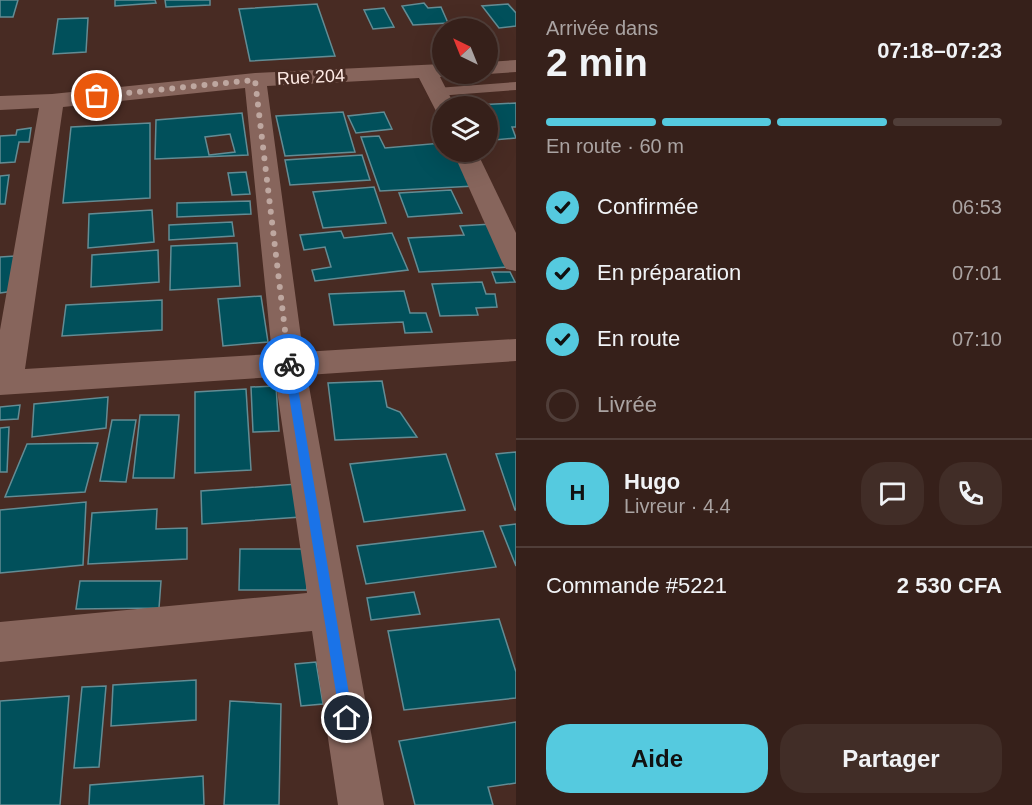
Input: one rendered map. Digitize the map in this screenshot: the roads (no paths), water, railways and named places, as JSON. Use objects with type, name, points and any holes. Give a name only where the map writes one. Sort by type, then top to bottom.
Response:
[{"type":"street","points":[[498,67],[516,66]]},
{"type":"street","points":[[255,80],[289,364],[361,805]]},
{"type":"street","name":"Rue 204","points":[[0,103],[52,101],[255,80],[437,85]]},
{"type":"street","points":[[52,101],[4,383],[516,350]]},
{"type":"street","points":[[470,162],[516,262]]},
{"type":"street","points":[[0,642],[329,610]]},
{"type":"lane","points":[[437,85],[516,86]]}]
